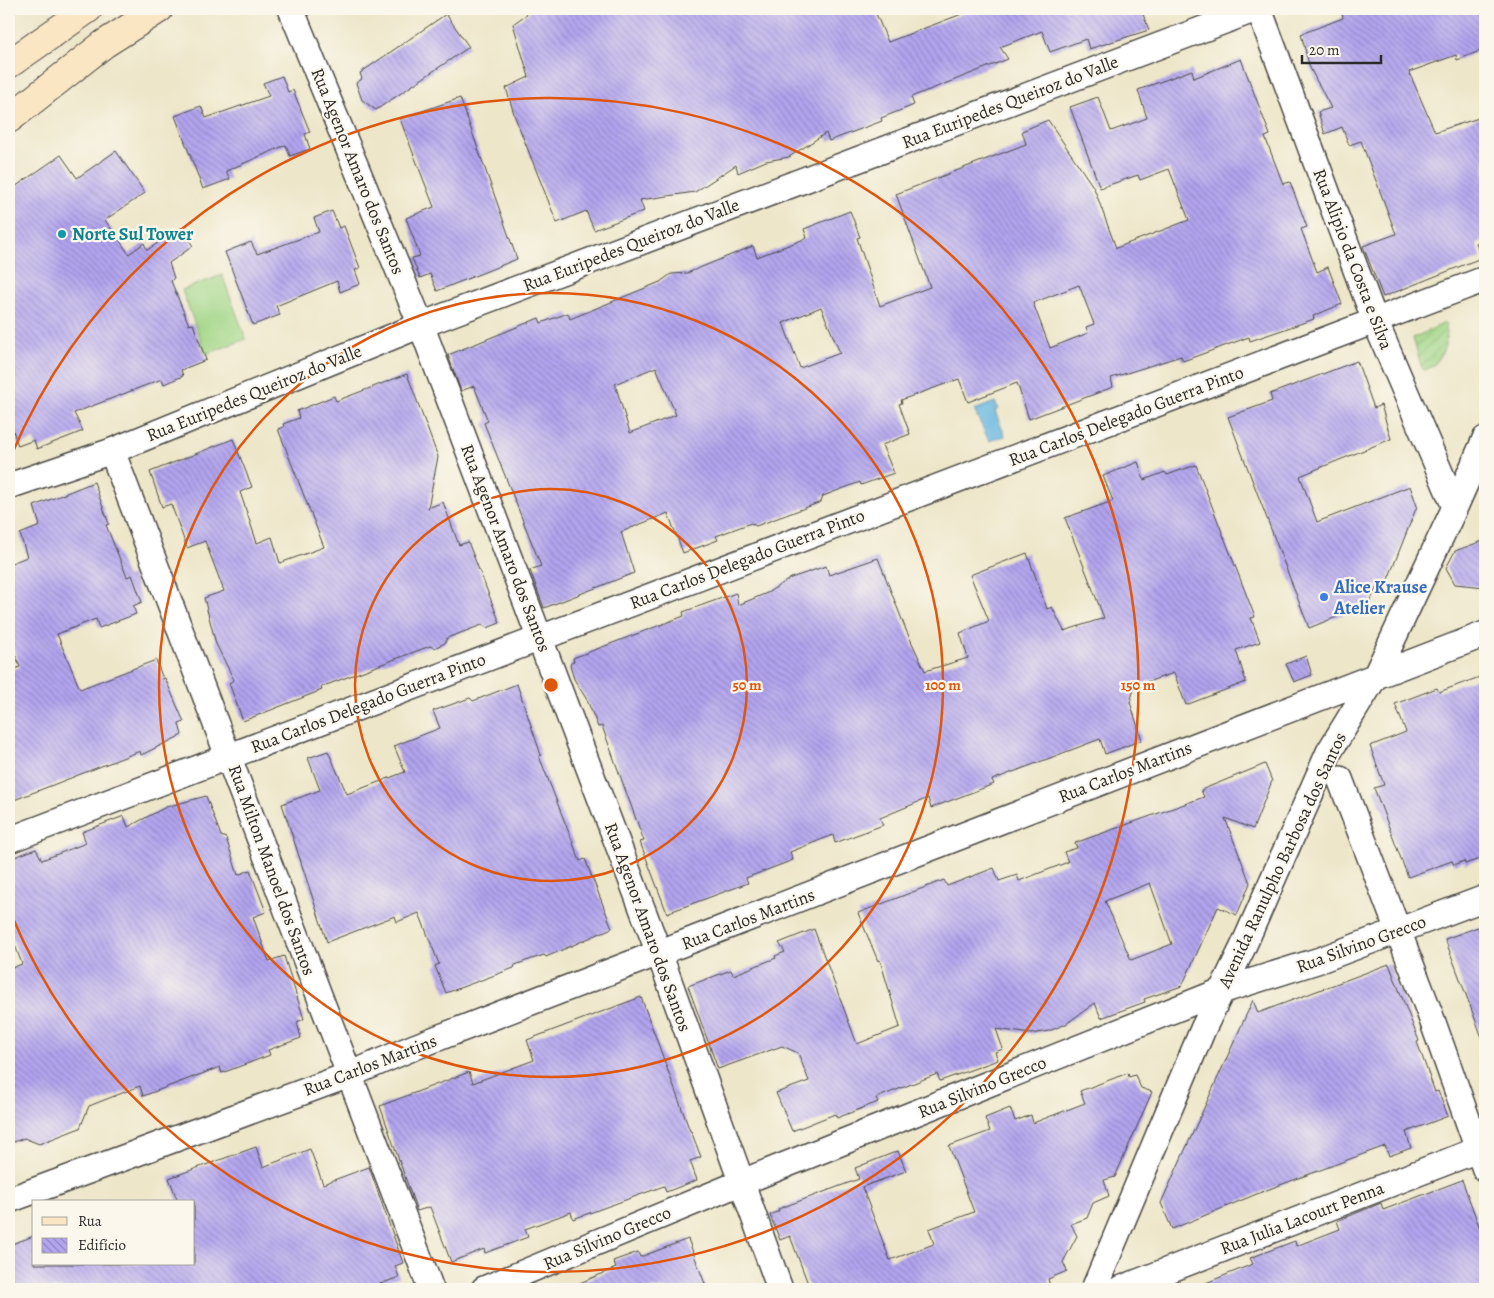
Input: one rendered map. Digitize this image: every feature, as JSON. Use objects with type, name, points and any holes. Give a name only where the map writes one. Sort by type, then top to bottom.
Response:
[{"type":"main road","points":[[9,64],[88,9]]},
{"type":"main road","points":[[9,119],[104,44],[159,9]]},
{"type":"street","name":"Rua Agenor Amaro dos Santos","points":[[291,9],[421,325],[659,953],[740,1183],[780,1289]]},
{"type":"street","name":"Rua Euripedes Queiroz do Valle","points":[[9,486],[112,451],[421,325],[1257,9]]},
{"type":"street","name":"Rua Alipio da Costa e Silva","points":[[1257,9],[1376,321],[1456,507]]},
{"type":"street","name":"Rua Carlos Delegado Guerra Pinto","points":[[9,840],[1485,279]]},
{"type":"street","name":"Avenida Ranulpho Barbosa dos Santos","points":[[1094,1289],[1221,991],[1244,947],[1329,752],[1376,675],[1456,507],[1485,438]]},
{"type":"street","name":"Rua Milton Manoel dos Santos","points":[[112,451],[230,756],[430,1289]]},
{"type":"street","name":"Rua Carlos Martins","points":[[9,1200],[349,1075],[659,953],[1485,634]]},
{"type":"street","points":[[1340,779],[1483,1155]]},
{"type":"street","name":"Rua Silvino Grecco","points":[[484,1289],[740,1183],[1221,991],[1277,975],[1485,898]]},
{"type":"street","name":"Rua Julia Lacourt Penna","points":[[1120,1289],[1483,1155]]},
{"type":"green space","points":[[222,275],[246,339],[206,354],[182,290]]},
{"type":"green space","points":[[1445,323],[1445,343],[1440,357],[1431,367],[1425,370],[1422,369],[1413,338]]},
{"type":"water","points":[[995,402],[999,409],[995,411],[1005,436],[989,441],[974,410]]},
{"type":"building","points":[[534,9],[874,9],[888,42],[975,9],[1141,9],[1149,30],[1089,49],[1086,39],[1050,52],[1042,31],[1000,47],[1008,59],[911,97],[914,105],[881,118],[882,121],[829,141],[826,133],[789,157],[766,161],[738,173],[736,165],[695,192],[640,200],[644,211],[594,230],[586,211],[557,223],[515,117],[506,88],[529,77],[513,24]]},
{"type":"building","points":[[1354,9],[1485,9],[1485,49],[1457,60],[1456,55],[1409,72],[1435,132],[1485,116],[1485,240],[1476,243],[1481,258],[1383,297],[1363,246],[1396,234],[1361,141],[1349,145],[1342,127],[1325,134],[1318,112],[1331,108],[1310,68],[1301,34],[1343,18],[1342,13]]},
{"type":"building","points":[[446,14],[469,47],[376,110],[362,100],[356,83],[362,79],[360,73]]},
{"type":"building","points":[[1241,59],[1270,135],[1265,137],[1283,184],[1290,182],[1307,227],[1301,229],[1317,272],[1328,267],[1342,304],[1313,316],[1314,319],[1250,341],[1249,337],[1183,361],[1181,356],[1111,378],[1113,387],[1029,419],[1017,383],[968,402],[959,379],[901,400],[902,403],[899,404],[910,434],[882,445],[894,473],[861,485],[860,482],[823,496],[821,502],[756,526],[751,523],[716,536],[718,540],[683,553],[668,513],[621,532],[634,573],[544,608],[530,570],[541,566],[484,423],[488,421],[474,386],[461,391],[448,355],[539,318],[541,323],[568,313],[570,319],[660,282],[671,274],[687,273],[753,246],[757,257],[807,238],[804,229],[850,211],[860,237],[857,238],[880,306],[930,287],[896,194],[1026,144],[1022,131],[1048,120],[1094,188],[1116,248],[1189,220],[1169,169],[1140,180],[1138,175],[1100,188],[1070,107],[1098,97],[1111,131],[1147,118],[1138,90],[1192,70],[1194,78]],"holes":[[[1079,285],[1094,324],[1086,327],[1088,333],[1050,348],[1033,303]],[[821,307],[840,353],[800,368],[783,323]],[[656,367],[676,415],[630,433],[615,384]]]},
{"type":"building","points":[[282,76],[288,92],[293,90],[310,132],[305,134],[310,149],[290,156],[286,145],[226,171],[230,179],[203,189],[175,116],[201,106],[206,118],[269,96],[263,83]]},
{"type":"building","points":[[460,98],[517,259],[437,291],[430,274],[420,278],[412,258],[420,256],[406,218],[434,207],[400,119]]},
{"type":"building","points":[[116,151],[145,193],[105,220],[129,254],[144,243],[147,250],[181,228],[193,246],[169,263],[174,278],[171,281],[189,325],[193,324],[206,360],[181,370],[183,376],[164,384],[162,379],[74,413],[83,431],[37,449],[34,440],[18,446],[9,418],[9,191],[61,155],[77,178]]},
{"type":"building","points":[[332,211],[339,228],[344,226],[360,268],[355,270],[360,284],[340,292],[337,281],[276,306],[280,315],[253,325],[225,252],[251,242],[257,254],[319,232],[314,218]]},
{"type":"building","points":[[1357,361],[1374,408],[1381,405],[1391,439],[1300,476],[1317,522],[1410,486],[1417,506],[1385,587],[1378,584],[1369,604],[1309,628],[1228,417],[1272,401],[1270,394]]},
{"type":"building","points":[[407,374],[438,457],[428,508],[443,502],[459,545],[468,542],[500,623],[487,628],[482,625],[447,638],[445,643],[434,648],[430,646],[321,687],[322,690],[243,721],[229,683],[234,680],[216,644],[204,598],[224,591],[205,541],[187,548],[171,504],[162,507],[150,472],[233,439],[252,487],[240,492],[257,543],[272,537],[280,563],[324,547],[278,429],[284,427],[283,424],[299,418],[297,411],[334,396],[336,401]]},
{"type":"building","points":[[1138,462],[1144,480],[1165,472],[1167,475],[1196,465],[1255,617],[1251,618],[1260,642],[1236,650],[1246,682],[1186,705],[1174,673],[1135,686],[1130,702],[1142,740],[1105,754],[1100,739],[992,780],[994,784],[931,808],[928,798],[880,818],[883,825],[835,843],[833,835],[790,852],[793,860],[746,878],[748,883],[667,913],[640,842],[644,841],[602,726],[598,727],[587,700],[574,679],[570,666],[574,661],[573,658],[684,616],[683,612],[736,593],[738,605],[767,593],[791,578],[826,566],[829,575],[878,558],[906,630],[925,671],[968,658],[960,633],[989,621],[970,575],[1027,553],[1047,609],[1052,607],[1064,631],[1104,618],[1065,518],[1113,501],[1103,476]]},
{"type":"building","points":[[94,482],[109,524],[106,525],[127,577],[132,575],[142,602],[133,606],[136,614],[99,628],[96,619],[57,634],[80,689],[156,660],[184,722],[179,724],[182,735],[141,755],[140,751],[9,802],[9,671],[20,667],[9,637],[9,564],[27,557],[20,534],[40,526],[34,506]]},
{"type":"building","points":[[1485,540],[1485,587],[1455,584],[1446,568],[1455,551]]},
{"type":"building","points":[[1306,656],[1312,675],[1294,682],[1286,664]]},
{"type":"building","points":[[1485,675],[1485,857],[1465,864],[1464,861],[1454,865],[1452,861],[1408,877],[1374,788],[1384,785],[1370,746],[1406,732],[1395,704],[1437,688],[1439,692]]},
{"type":"building","points":[[517,684],[541,755],[539,756],[580,861],[585,859],[612,928],[546,957],[544,955],[526,961],[515,965],[514,968],[446,993],[435,966],[439,964],[419,913],[397,922],[395,916],[327,942],[282,804],[320,790],[308,758],[328,751],[347,794],[405,772],[394,746],[440,728],[433,711],[470,698],[473,701]]},
{"type":"building","points":[[1265,764],[1272,781],[1253,829],[1225,818],[1250,883],[1237,915],[1218,907],[1182,986],[1144,999],[1145,1002],[1101,1018],[1095,1003],[1066,1024],[1049,1031],[1031,1034],[996,1029],[1003,1049],[995,1052],[998,1060],[940,1081],[937,1074],[876,1098],[878,1102],[837,1118],[835,1114],[792,1131],[776,1093],[809,1081],[798,1053],[782,1046],[718,1069],[688,986],[731,970],[733,975],[776,958],[775,956],[785,952],[779,943],[814,929],[857,1044],[900,1027],[880,960],[878,961],[858,913],[944,880],[947,886],[994,868],[999,881],[1017,875],[1019,881],[1068,862],[1064,852],[1077,848],[1075,843],[1204,797],[1201,790]],"holes":[[[1150,883],[1172,944],[1131,960],[1105,901]]]},
{"type":"building","points":[[206,796],[221,836],[226,838],[238,875],[250,870],[266,912],[253,917],[269,961],[284,956],[304,1019],[297,1022],[301,1038],[268,1050],[270,1055],[222,1073],[220,1067],[143,1096],[140,1086],[89,1106],[80,1128],[39,1144],[24,1138],[9,1144],[9,969],[22,964],[9,929],[9,859],[36,849],[42,860],[86,843],[82,832],[124,816],[128,827],[166,807]]},
{"type":"building","points":[[1478,927],[1479,931],[1485,928],[1485,1039],[1483,1040],[1445,939]]},
{"type":"building","points":[[1389,964],[1419,1041],[1417,1042],[1435,1092],[1438,1091],[1448,1116],[1406,1132],[1411,1148],[1389,1156],[1385,1146],[1264,1191],[1172,1229],[1161,1203],[1253,1000],[1258,1013]]},
{"type":"building","points":[[641,997],[701,1157],[690,1161],[697,1180],[666,1192],[664,1186],[573,1219],[571,1212],[525,1229],[528,1237],[485,1253],[484,1249],[451,1262],[430,1207],[417,1211],[380,1106],[469,1072],[473,1083],[534,1060],[527,1040]]},
{"type":"building","points":[[1128,1073],[1129,1077],[1135,1075],[1141,1088],[1152,1092],[1115,1177],[1104,1180],[1109,1196],[1093,1203],[1087,1218],[1071,1224],[1077,1236],[1063,1262],[1067,1271],[1048,1279],[1051,1289],[810,1289],[790,1236],[780,1240],[770,1215],[779,1211],[778,1209],[859,1179],[855,1168],[898,1151],[906,1171],[862,1187],[890,1260],[934,1244],[929,1229],[974,1212],[949,1146],[990,1131],[985,1118],[1010,1108],[1015,1121],[1031,1115],[1033,1123],[1085,1103],[1080,1091]]},
{"type":"building","points":[[256,1147],[263,1167],[310,1149],[323,1184],[369,1167],[403,1263],[395,1266],[399,1277],[367,1289],[14,1289],[9,1274],[9,1245],[32,1237],[32,1266],[195,1266],[195,1200],[177,1200],[169,1178]]},
{"type":"building","points":[[1462,1180],[1485,1242],[1485,1289],[1191,1289],[1253,1264],[1250,1258],[1295,1241],[1296,1246],[1340,1229],[1337,1221],[1381,1203],[1383,1210]]},
{"type":"building","points":[[688,1239],[707,1289],[565,1289],[616,1268],[613,1261],[638,1252],[640,1257]]},
{"type":"place","name":"Norte Sul Tower","points":[[62,234]]},
{"type":"place","name":"Alice Krause Atelier","points":[[1324,597]]}]
